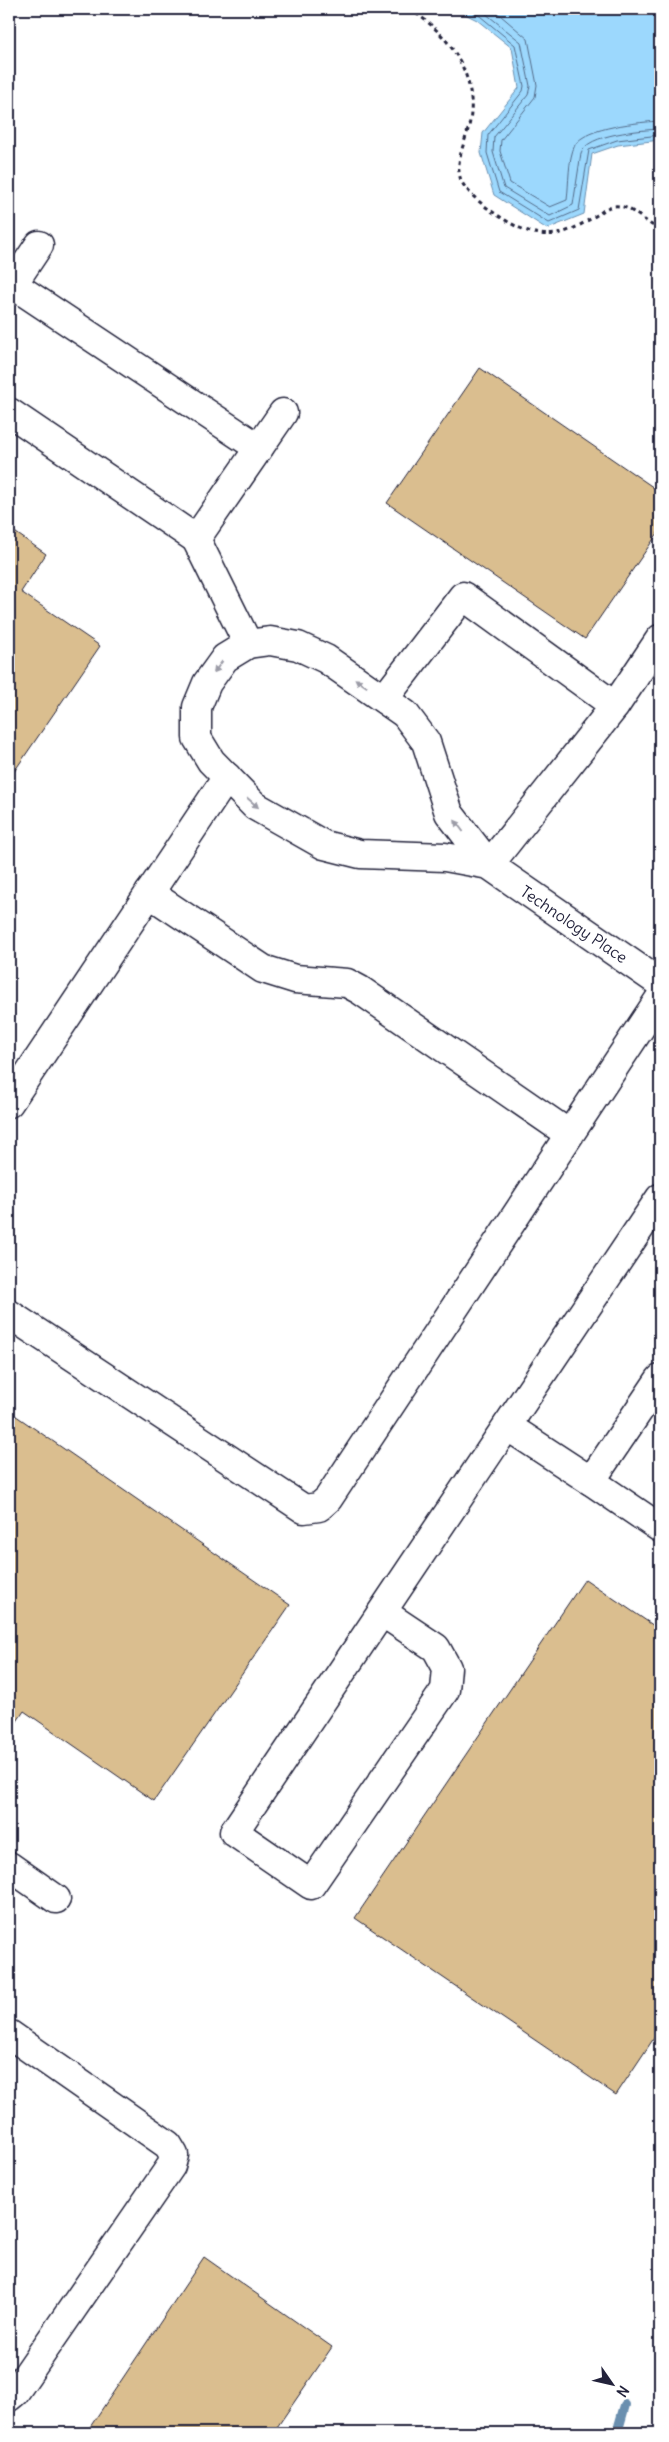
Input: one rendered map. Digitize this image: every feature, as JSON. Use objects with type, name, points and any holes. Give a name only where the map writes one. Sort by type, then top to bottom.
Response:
[{"type":"street","points":[[39,245],[10,285],[258,448]]},
{"type":"street","points":[[9,412],[196,539],[248,644]]},
{"type":"street","points":[[196,539],[283,413]]},
{"type":"street","points":[[384,699],[463,596],[615,706]]},
{"type":"street","points":[[489,866],[615,706],[660,639]]},
{"type":"street","name":"Technology Place","points":[[489,866],[445,857],[360,854],[324,845],[255,806],[211,761],[196,738],[198,706],[207,683],[226,658],[248,644],[270,641],[298,646],[326,659],[405,714],[426,742],[449,813],[489,866],[660,983]]},
{"type":"street","points":[[9,1103],[227,777]]},
{"type":"street","points":[[149,894],[262,969],[295,979],[347,983],[360,990],[569,1134]]},
{"type":"street","points":[[9,1314],[304,1509],[319,1507],[328,1499],[660,998]]},
{"type":"street","points":[[382,1612],[436,1648],[448,1668],[445,1690],[311,1885],[234,1832],[660,1198]]},
{"type":"street","points":[[591,1481],[660,1379]]},
{"type":"street","points":[[507,1426],[660,1528]]},
{"type":"street","points":[[9,1866],[56,1899]]},
{"type":"street","points":[[9,2034],[168,2145],[174,2155],[171,2166],[15,2392],[9,2397]]},
{"type":"path","points":[[409,9],[426,19],[447,41],[463,67],[472,90],[470,121],[460,158],[460,177],[468,190],[500,217],[518,228],[538,234],[553,236],[570,230],[612,206],[623,207],[660,229]]},
{"type":"water","points":[[455,9],[660,9],[660,140],[618,145],[592,154],[584,214],[547,229],[494,195],[481,153],[483,133],[519,88],[512,48],[477,20]]},
{"type":"building","points":[[480,368],[660,492],[660,530],[585,639],[387,503]]},
{"type":"building","points":[[9,528],[46,554],[21,592],[100,646],[9,779]]},
{"type":"building","points":[[9,1411],[290,1605],[154,1801],[24,1711],[9,1733]]},
{"type":"building","points":[[585,1579],[660,1630],[660,2029],[616,2095],[355,1918]]},
{"type":"building","points":[[204,2257],[332,2347],[273,2433],[86,2433]]},
{"type":"waterway","points":[[617,2433],[625,2405]]}]
